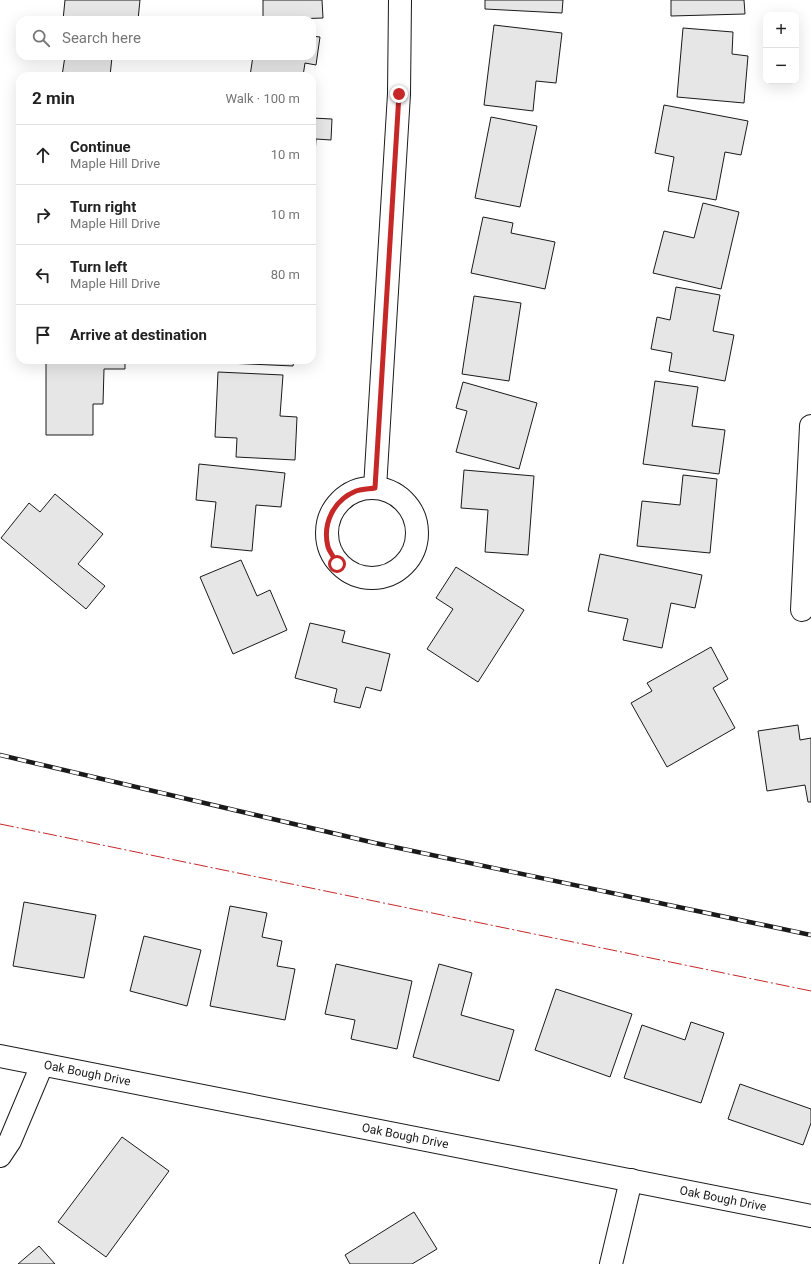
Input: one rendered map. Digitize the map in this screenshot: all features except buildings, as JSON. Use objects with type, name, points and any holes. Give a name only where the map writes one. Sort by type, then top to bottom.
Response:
[{"type":"street","points":[[375,488],[399,94],[400,0]]},
{"type":"street","points":[[802,610],[811,426]]},
{"type":"street","points":[[375,488],[392,492],[406,503],[415,518],[417,536],[413,554],[402,568],[386,577],[368,579],[351,574],[337,564],[328,548],[327,530],[331,513],[342,499],[357,490],[375,488]]},
{"type":"street","name":"Oak Bough Drive","points":[[0,1056],[811,1216]]},
{"type":"street","points":[[0,1156],[10,1141],[42,1065]]},
{"type":"street","points":[[610,1264],[631,1180]]},
{"type":"railway","points":[[0,755],[375,843],[811,935]]},
{"type":"power","points":[[0,824],[811,991]]},
{"type":"route","points":[[337,564],[328,548],[327,530],[331,513],[342,499],[357,490],[375,488],[399,94]]}]
